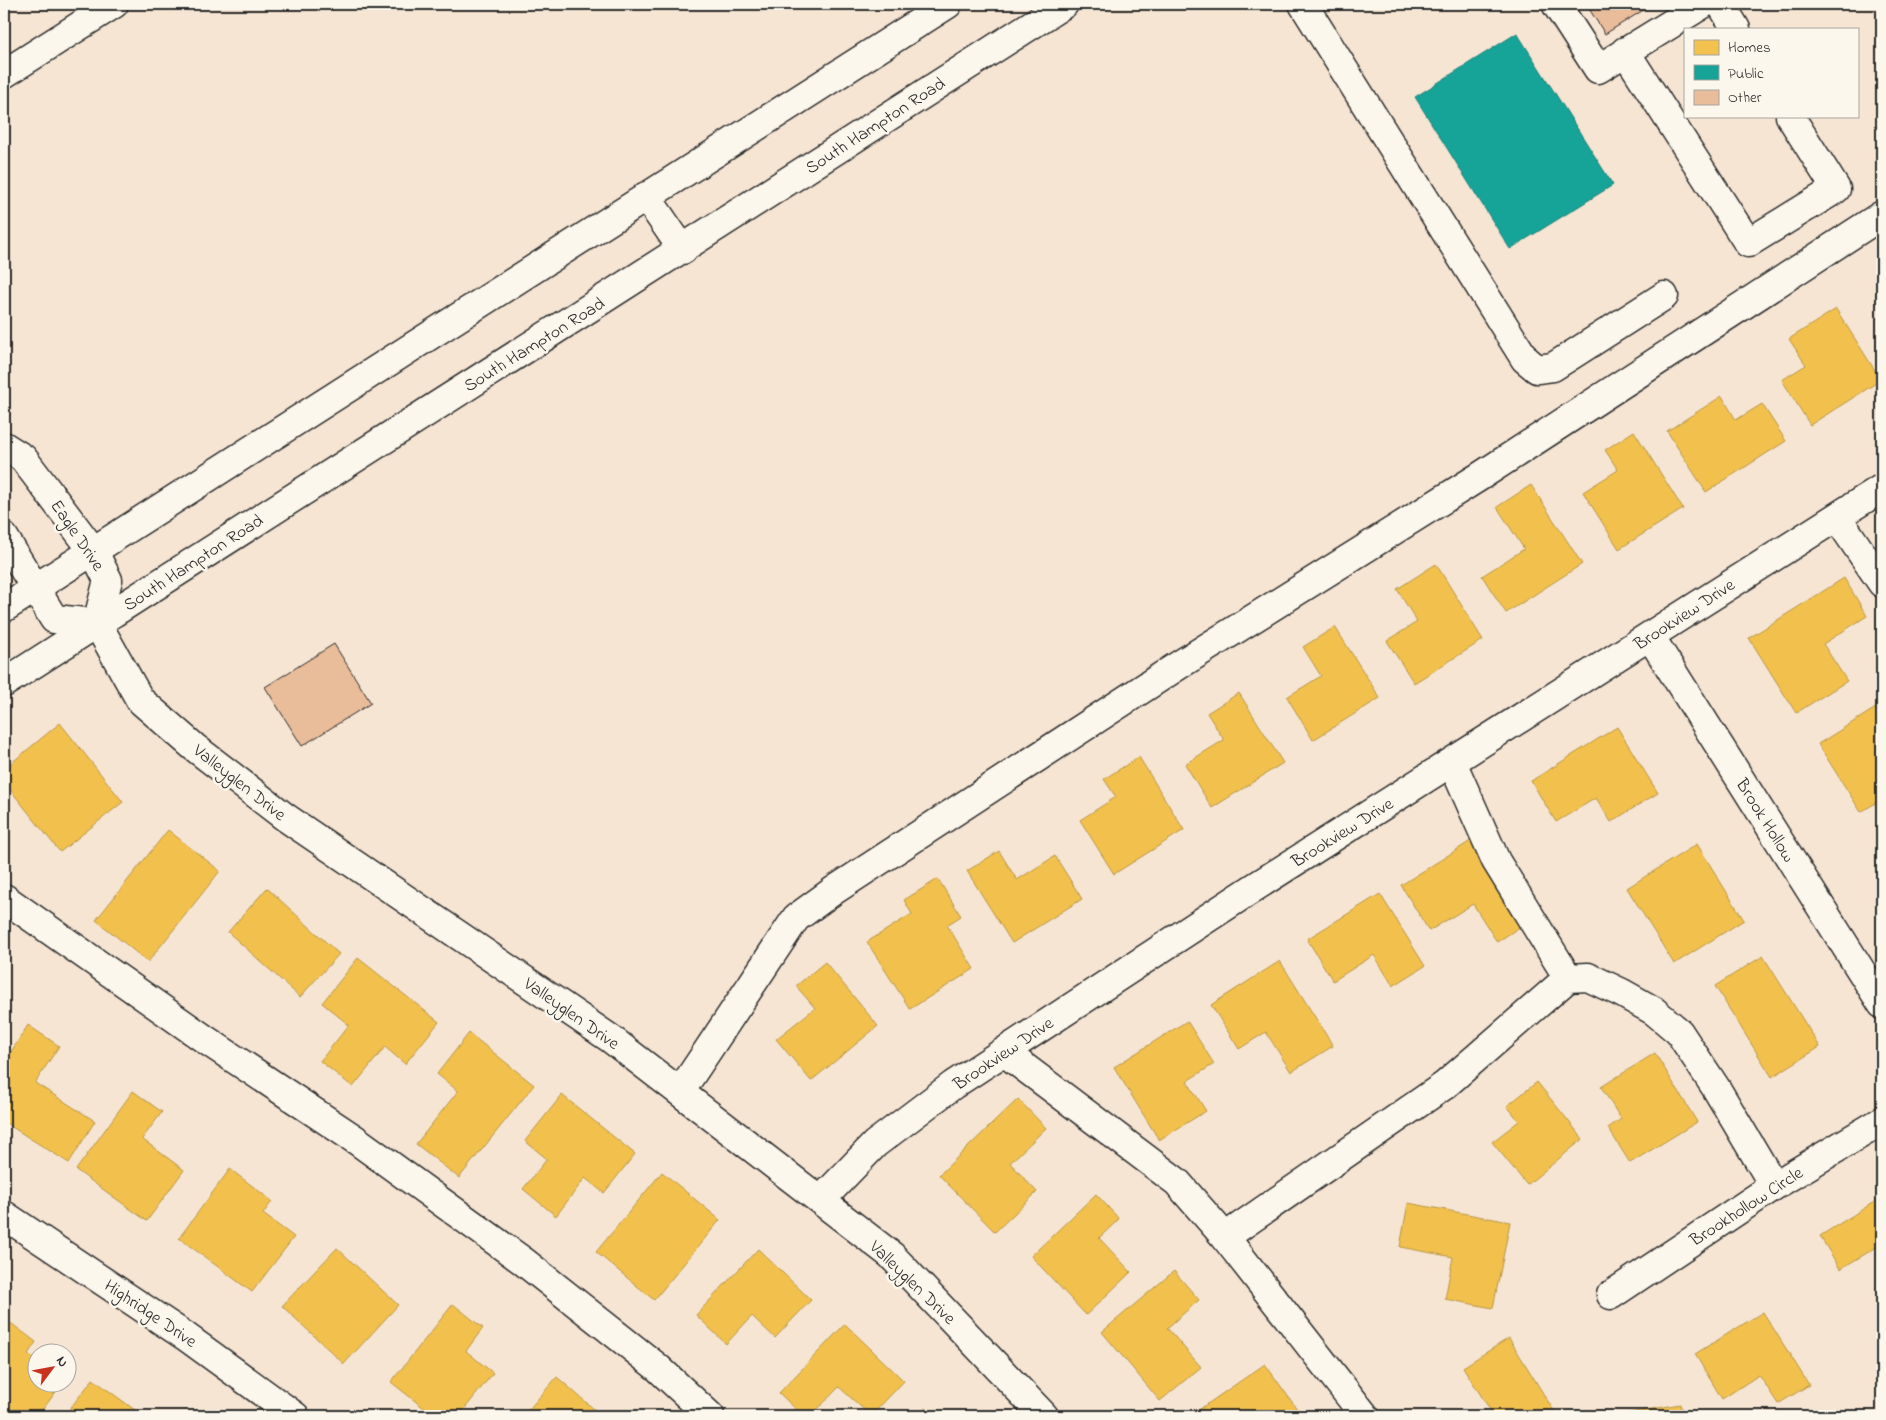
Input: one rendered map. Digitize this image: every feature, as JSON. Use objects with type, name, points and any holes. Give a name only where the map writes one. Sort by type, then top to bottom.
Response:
[{"type":"street","points":[[4,74],[114,4]]},
{"type":"street","name":"South Hampton Road","points":[[4,683],[683,250],[1064,4]]},
{"type":"street","points":[[1303,4],[1525,359],[1538,369],[1553,367],[1664,296]]},
{"type":"street","points":[[1556,4],[1598,69],[1703,4]]},
{"type":"street","points":[[1720,4],[1735,28]]},
{"type":"street","points":[[4,608],[646,196],[935,7]]},
{"type":"street","points":[[1625,51],[1748,243],[1836,189],[1791,118]]},
{"type":"street","points":[[646,196],[683,250]]},
{"type":"street","points":[[680,1092],[796,918],[826,896],[1179,665],[1479,477],[1882,215]]},
{"type":"street","name":"Eagle Drive","points":[[4,446],[23,458],[94,552],[108,580],[97,623]]},
{"type":"street","name":"Brookview Drive","points":[[820,1200],[875,1144],[953,1086],[1255,887],[1882,488]]},
{"type":"street","points":[[1837,517],[1882,583]]},
{"type":"street","points":[[4,537],[54,619],[97,623]]},
{"type":"street","name":"Valleyglen Drive","points":[[97,623],[140,700],[194,747],[285,818],[611,1039],[891,1255],[1044,1416]]},
{"type":"street","name":"Brook Hollow","points":[[1650,636],[1882,1004]]},
{"type":"street","points":[[1452,762],[1496,861],[1568,978]]},
{"type":"street","points":[[4,898],[206,1040],[356,1140],[523,1261],[657,1367],[710,1416]]},
{"type":"street","points":[[1224,1237],[1445,1085],[1568,978],[1588,977],[1622,993],[1654,1011],[1679,1032],[1716,1088],[1774,1186]]},
{"type":"street","points":[[1004,1052],[1176,1182],[1224,1237],[1365,1416]]},
{"type":"street","name":"Brookhollow Circle","points":[[1612,1294],[1774,1186],[1882,1121]]},
{"type":"street","name":"Highridge Drive","points":[[4,1215],[185,1336],[295,1416]]},
{"type":"building: Homes","points":[[1836,309],[1881,380],[1810,425],[1782,380],[1806,365],[1789,339]]},
{"type":"building: Homes","points":[[1722,396],[1736,420],[1762,404],[1786,441],[1706,492],[1667,431]]},
{"type":"building: Homes","points":[[1634,431],[1683,509],[1619,549],[1583,492],[1618,470],[1605,450]]},
{"type":"building: Homes","points":[[1531,485],[1582,564],[1506,613],[1482,576],[1524,549],[1497,507]]},
{"type":"building: Homes","points":[[1436,564],[1483,640],[1414,683],[1387,641],[1417,622],[1397,589]]},
{"type":"building: Homes","points":[[1844,578],[1867,616],[1823,644],[1847,681],[1796,713],[1749,638]]},
{"type":"building: Homes","points":[[1335,627],[1380,698],[1313,740],[1287,697],[1321,676],[1303,647]]},
{"type":"building: Homes","points":[[1239,693],[1283,763],[1212,808],[1185,764],[1224,740],[1207,713]]},
{"type":"building: Homes","points":[[1882,704],[1882,799],[1861,812],[1818,744]]},
{"type":"building: Homes","points":[[60,723],[123,802],[60,852],[4,782],[4,769]]},
{"type":"building: Homes","points":[[1617,727],[1658,793],[1611,822],[1596,798],[1556,822],[1531,781]]},
{"type":"building: Homes","points":[[1139,757],[1184,830],[1114,874],[1080,820],[1116,797],[1104,779]]},
{"type":"building: Homes","points":[[168,830],[220,871],[148,962],[96,920]]},
{"type":"building: Homes","points":[[1477,837],[1529,921],[1497,942],[1473,904],[1429,931],[1401,885]]},
{"type":"building: Homes","points":[[1697,844],[1744,920],[1674,964],[1627,888]]},
{"type":"building: Homes","points":[[999,851],[1017,880],[1055,856],[1082,899],[1012,943],[967,871]]},
{"type":"building: Homes","points":[[938,879],[961,916],[947,925],[974,969],[910,1009],[867,942],[912,914],[904,900]]},
{"type":"building: Homes","points":[[267,888],[339,954],[300,997],[228,932]]},
{"type":"building: Homes","points":[[1380,894],[1425,966],[1393,986],[1374,955],[1333,981],[1307,939]]},
{"type":"building: Homes","points":[[1763,956],[1820,1047],[1772,1077],[1715,986]]},
{"type":"building: Homes","points":[[358,958],[439,1022],[405,1064],[385,1047],[353,1087],[320,1061],[349,1025],[322,1003]]},
{"type":"building: Homes","points":[[1280,961],[1333,1046],[1291,1072],[1266,1032],[1239,1049],[1211,1005]]},
{"type":"building: Homes","points":[[825,962],[878,1026],[811,1081],[776,1039],[815,1008],[796,986]]},
{"type":"building: Homes","points":[[1187,1021],[1214,1064],[1187,1081],[1206,1111],[1159,1140],[1114,1067]]},
{"type":"building: Homes","points":[[28,1025],[59,1046],[35,1083],[95,1121],[69,1163],[4,1122],[4,1063]]},
{"type":"building: Homes","points":[[469,1033],[534,1085],[459,1178],[416,1144],[458,1091],[437,1074]]},
{"type":"building: Homes","points":[[1655,1053],[1697,1122],[1630,1163],[1608,1128],[1621,1119],[1601,1087]]},
{"type":"building: Homes","points":[[1537,1082],[1583,1139],[1527,1185],[1492,1142],[1519,1121],[1507,1106]]},
{"type":"building: Homes","points":[[133,1091],[162,1112],[142,1139],[184,1170],[147,1221],[76,1170]]},
{"type":"building: Homes","points":[[562,1095],[635,1154],[604,1193],[585,1178],[556,1216],[523,1189],[547,1159],[525,1141]]},
{"type":"building: Homes","points":[[1018,1099],[1046,1128],[1010,1163],[1037,1192],[995,1232],[939,1175]]},
{"type":"building: Homes","points":[[230,1169],[272,1201],[263,1214],[294,1237],[252,1292],[179,1238]]},
{"type":"building: Homes","points":[[662,1172],[720,1220],[654,1300],[596,1252]]},
{"type":"building: Homes","points":[[1096,1194],[1119,1219],[1099,1238],[1131,1272],[1086,1315],[1031,1256]]},
{"type":"building: Homes","points":[[1882,1197],[1882,1244],[1840,1269],[1820,1236]]},
{"type":"building: Homes","points":[[1408,1203],[1510,1222],[1493,1308],[1445,1299],[1453,1257],[1400,1247]]},
{"type":"building: Homes","points":[[337,1248],[398,1305],[344,1364],[282,1306]]},
{"type":"building: Homes","points":[[758,1249],[811,1300],[775,1338],[752,1316],[726,1344],[696,1315]]},
{"type":"building: Homes","points":[[1174,1271],[1199,1300],[1167,1328],[1201,1367],[1160,1401],[1102,1332]]},
{"type":"building: Homes","points":[[453,1304],[483,1328],[466,1351],[493,1373],[459,1416],[434,1416],[391,1382]]},
{"type":"building: Homes","points":[[1763,1312],[1809,1385],[1778,1404],[1759,1375],[1722,1399],[1695,1354]]},
{"type":"building: Homes","points":[[4,1318],[36,1342],[28,1342],[28,1392],[56,1392],[38,1416],[4,1416]]},
{"type":"building: Homes","points":[[845,1324],[904,1381],[871,1416],[839,1387],[811,1416],[803,1416],[779,1393]]},
{"type":"building: Homes","points":[[1509,1338],[1557,1416],[1494,1416],[1463,1367]]},
{"type":"building: Homes","points":[[1265,1364],[1302,1416],[1190,1416]]},
{"type":"building: Homes","points":[[557,1377],[602,1416],[523,1416]]},
{"type":"building: Homes","points":[[93,1379],[143,1416],[64,1416]]},
{"type":"building: Homes","points":[[1680,1404],[1683,1416],[1613,1416]]},
{"type":"building: Homes","points":[[926,1408],[933,1416],[916,1416]]},
{"type":"building: Public","points":[[1517,33],[1613,185],[1510,249],[1415,97]]},
{"type":"building: Other","points":[[1586,4],[1653,4],[1605,34]]},
{"type":"building: Other","points":[[334,644],[371,703],[302,746],[265,687]]}]
